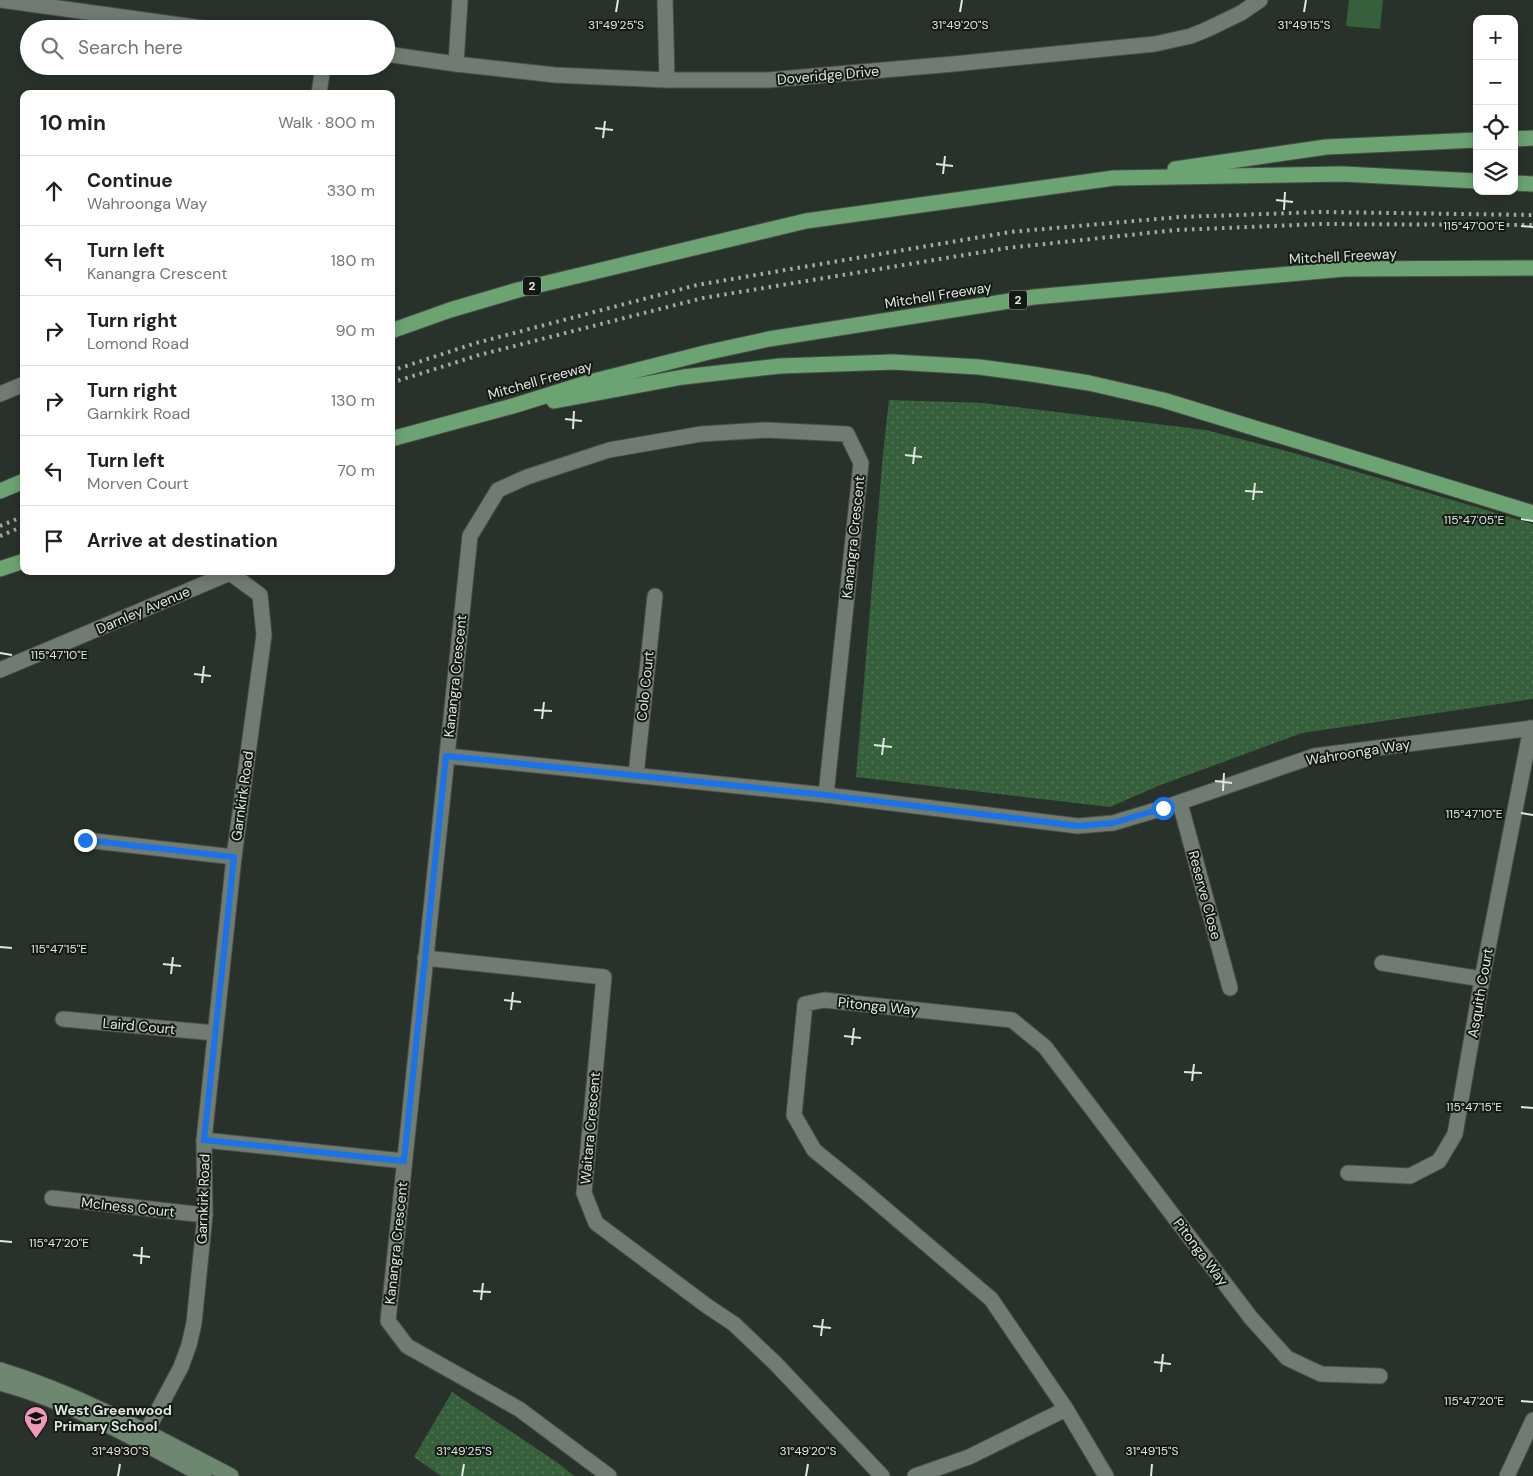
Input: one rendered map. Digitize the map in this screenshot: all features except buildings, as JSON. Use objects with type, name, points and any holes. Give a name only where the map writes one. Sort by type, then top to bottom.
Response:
[{"type":"highway","points":[[1518,139],[1533,138]]},
{"type":"highway","points":[[1114,178],[1326,147],[1473,140]]},
{"type":"highway","name":"2","points":[[395,330],[450,310],[518,290],[806,220],[1114,178],[1343,174],[1473,181]]},
{"type":"highway","points":[[1518,183],[1533,184]]},
{"type":"highway","name":"Mitchell Freeway","points":[[395,438],[513,406],[590,382],[760,340],[1034,297],[1344,269],[1533,268]]},
{"type":"highway","points":[[513,406],[570,399],[683,377],[780,366],[893,362],[979,367],[1070,380],[1163,400],[1533,513]]},
{"type":"highway","points":[[0,491],[20,483]]},
{"type":"highway","points":[[0,569],[20,562]]},
{"type":"main road","points":[[0,1370],[76,1398],[143,1437],[204,1476]]},
{"type":"main road","points":[[0,1383],[143,1437],[231,1476]]},
{"type":"street","points":[[1,0],[144,20]]},
{"type":"street","points":[[456,64],[460,0]]},
{"type":"street","points":[[665,0],[667,80]]},
{"type":"street","name":"Doveridge Drive","points":[[395,55],[555,75],[667,80],[768,80],[1155,44],[1191,36],[1208,29],[1241,13],[1260,0]]},
{"type":"street","points":[[320,90],[322,75]]},
{"type":"street","points":[[0,394],[20,386]]},
{"type":"street","name":"Kanangra Crescent","points":[[609,1476],[519,1409],[406,1346],[388,1321],[470,536],[498,490],[527,477],[609,450],[701,434],[766,430],[847,434],[861,463],[826,795]]},
{"type":"street","name":"Darnley Avenue","points":[[0,670],[225,575]]},
{"type":"street","name":"Garnkirk Road","points":[[143,1437],[181,1367],[194,1323],[205,1215],[204,1140],[234,857],[264,635],[260,595],[233,575]]},
{"type":"street","name":"Colo Court","points":[[636,775],[655,596]]},
{"type":"street","name":"Wahroonga Way","points":[[446,756],[826,795],[1078,826],[1113,823],[1180,803],[1314,756],[1532,728]]},
{"type":"street","name":"Asquith Court","points":[[1348,1173],[1410,1176],[1439,1161],[1455,1134],[1482,979],[1532,728]]},
{"type":"street","name":"Reserve Close","points":[[1180,803],[1230,988]]},
{"type":"street","points":[[85,840],[234,857]]},
{"type":"street","name":"Waitara Crescent","points":[[425,958],[604,977],[584,1193],[596,1223],[734,1324],[776,1364],[882,1476]]},
{"type":"street","points":[[1382,963],[1482,979]]},
{"type":"street","name":"Pitonga Way","points":[[1106,1476],[1066,1409],[991,1299],[814,1150],[794,1115],[805,1004],[824,1000],[1012,1020],[1045,1047],[1251,1318],[1287,1358],[1321,1374],[1380,1376]]},
{"type":"street","name":"Laird Court","points":[[63,1019],[215,1033]]},
{"type":"street","points":[[204,1140],[404,1161]]},
{"type":"street","name":"McIness Court","points":[[52,1198],[205,1215]]},
{"type":"street","points":[[915,1476],[969,1457],[1066,1409]]},
{"type":"street","points":[[1507,1476],[1533,1420]]},
{"type":"green space","points":[[1349,0],[1383,0],[1380,29],[1346,26]]},
{"type":"green space","points":[[889,400],[983,403],[1206,430],[1294,453],[1533,524],[1533,699],[1302,733],[1158,786],[1110,807],[856,777]]},
{"type":"green space","points":[[452,1392],[558,1463],[574,1476],[441,1476],[414,1457]]},
{"type":"railway","points":[[395,370],[476,343],[697,285],[1010,232],[1179,217],[1321,212],[1533,215]]},
{"type":"railway","points":[[395,382],[479,355],[703,298],[1007,248],[1176,230],[1320,224],[1533,225]]},
{"type":"railway","points":[[0,526],[20,518]]},
{"type":"railway","points":[[0,536],[20,528]]},
{"type":"place","name":"West Greenwood Primary School","points":[[36,1439]]},
{"type":"route","points":[[85,840],[234,857],[204,1140],[404,1161],[446,756],[826,795],[1078,826],[1113,823],[1163,808]]}]
